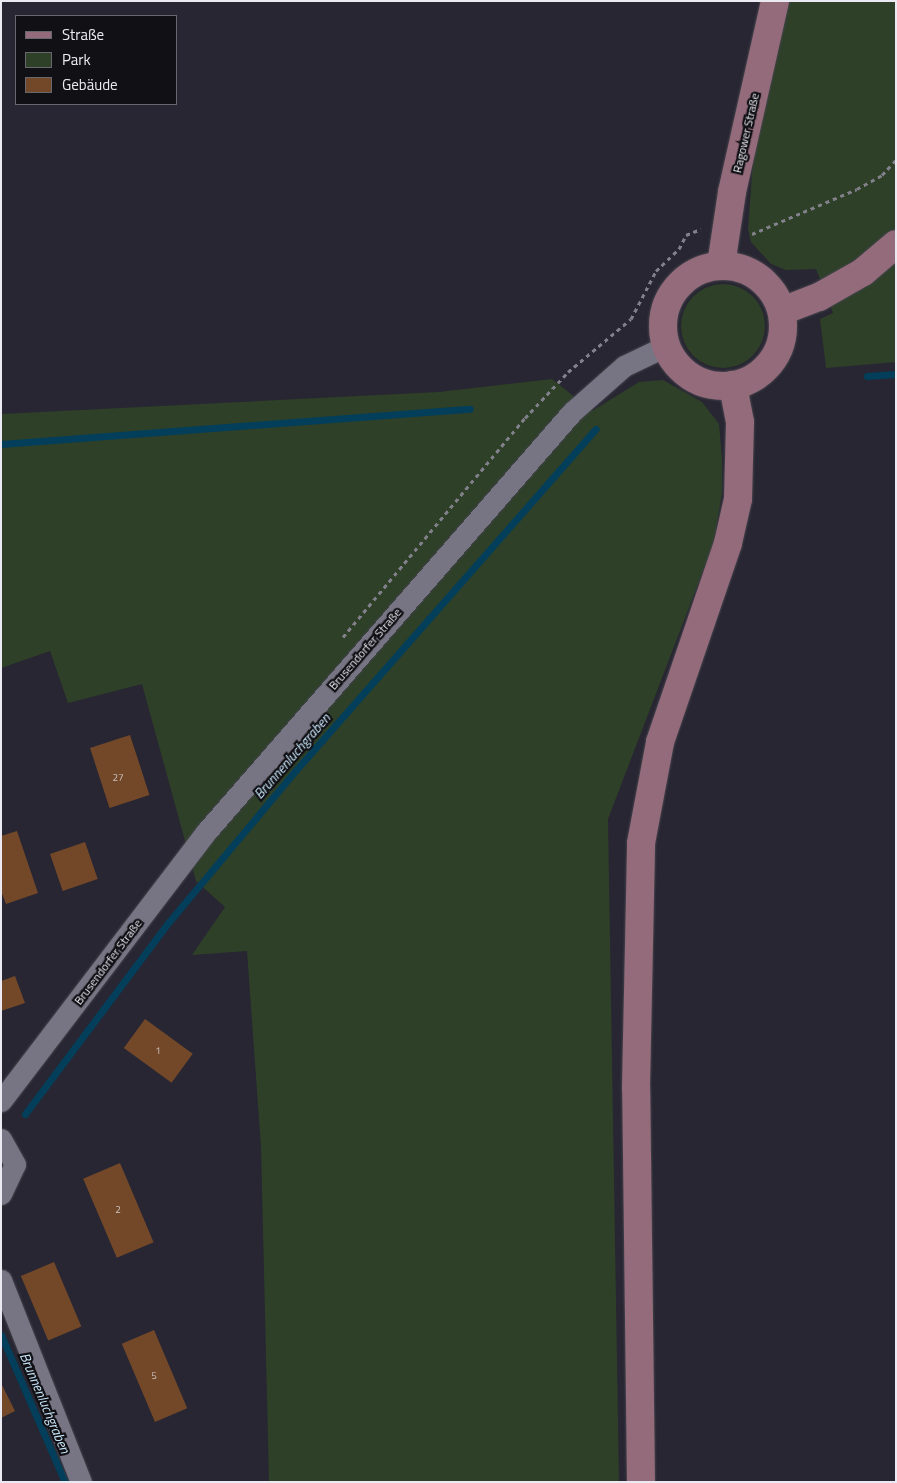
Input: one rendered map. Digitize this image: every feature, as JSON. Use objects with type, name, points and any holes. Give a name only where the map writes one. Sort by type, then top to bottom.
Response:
[{"type":"main road","name":"Ragower Straße","points":[[721,265],[732,192],[775,1]]},
{"type":"main road","points":[[782,311],[863,272],[896,244]]},
{"type":"main road","points":[[721,265],[760,278],[782,311],[782,336],[773,359],[756,376],[733,385],[698,381],[678,366],[666,346],[662,321],[677,286],[696,271],[721,265]]},
{"type":"main road","points":[[641,1482],[636,1077],[641,843],[660,742],[728,543],[738,499],[740,422],[733,385]]},
{"type":"street","name":"Brusendorfer Straße","points":[[1,1101],[206,832],[572,412],[624,366],[666,346]]},
{"type":"street","points":[[1,1140],[15,1164],[1,1194]]},
{"type":"street","points":[[1,1280],[81,1482]]},
{"type":"path","points":[[752,234],[850,193],[882,175],[896,160]]},
{"type":"green space","points":[[787,1],[896,1],[896,362],[826,368],[820,319],[833,313],[816,269],[786,270],[771,264],[751,242],[748,229],[753,162]]},
{"type":"green space","points":[[723,284],[739,287],[753,296],[762,310],[765,326],[762,342],[753,356],[739,365],[723,368],[707,365],[693,356],[684,342],[681,326],[684,310],[693,296],[707,287]]},
{"type":"green space","points":[[552,379],[592,411],[639,382],[663,380],[702,402],[719,424],[722,458],[722,492],[714,542],[608,819],[619,1482],[269,1482],[261,1147],[247,951],[192,955],[225,907],[196,881],[142,684],[68,703],[50,651],[1,668],[1,414],[439,392]]},
{"type":"building","points":[[130,735],[149,795],[110,808],[90,748]]},
{"type":"building","points":[[17,831],[38,893],[6,904],[1,891],[1,836]]},
{"type":"building","points":[[85,842],[98,879],[63,891],[50,854]]},
{"type":"building","points":[[15,976],[25,1003],[1,1011],[1,981]]},
{"type":"building","points":[[145,1019],[193,1054],[172,1083],[124,1048]]},
{"type":"building","points":[[120,1163],[154,1242],[117,1258],[83,1179]]},
{"type":"building","points":[[54,1262],[81,1326],[48,1341],[21,1276]]},
{"type":"building","points":[[154,1330],[187,1408],[155,1422],[122,1344]]},
{"type":"building","points":[[1,1383],[15,1411],[1,1418]]},
{"type":"waterway","name":"Brunnenluchgraben","points":[[867,376],[896,374]]},
{"type":"waterway","points":[[1,444],[470,409]]},
{"type":"waterway","name":"Brunnenluchgraben","points":[[25,1114],[168,923],[296,770],[596,429]]},
{"type":"waterway","name":"Brunnenluchgraben","points":[[1,1335],[65,1482]]}]
